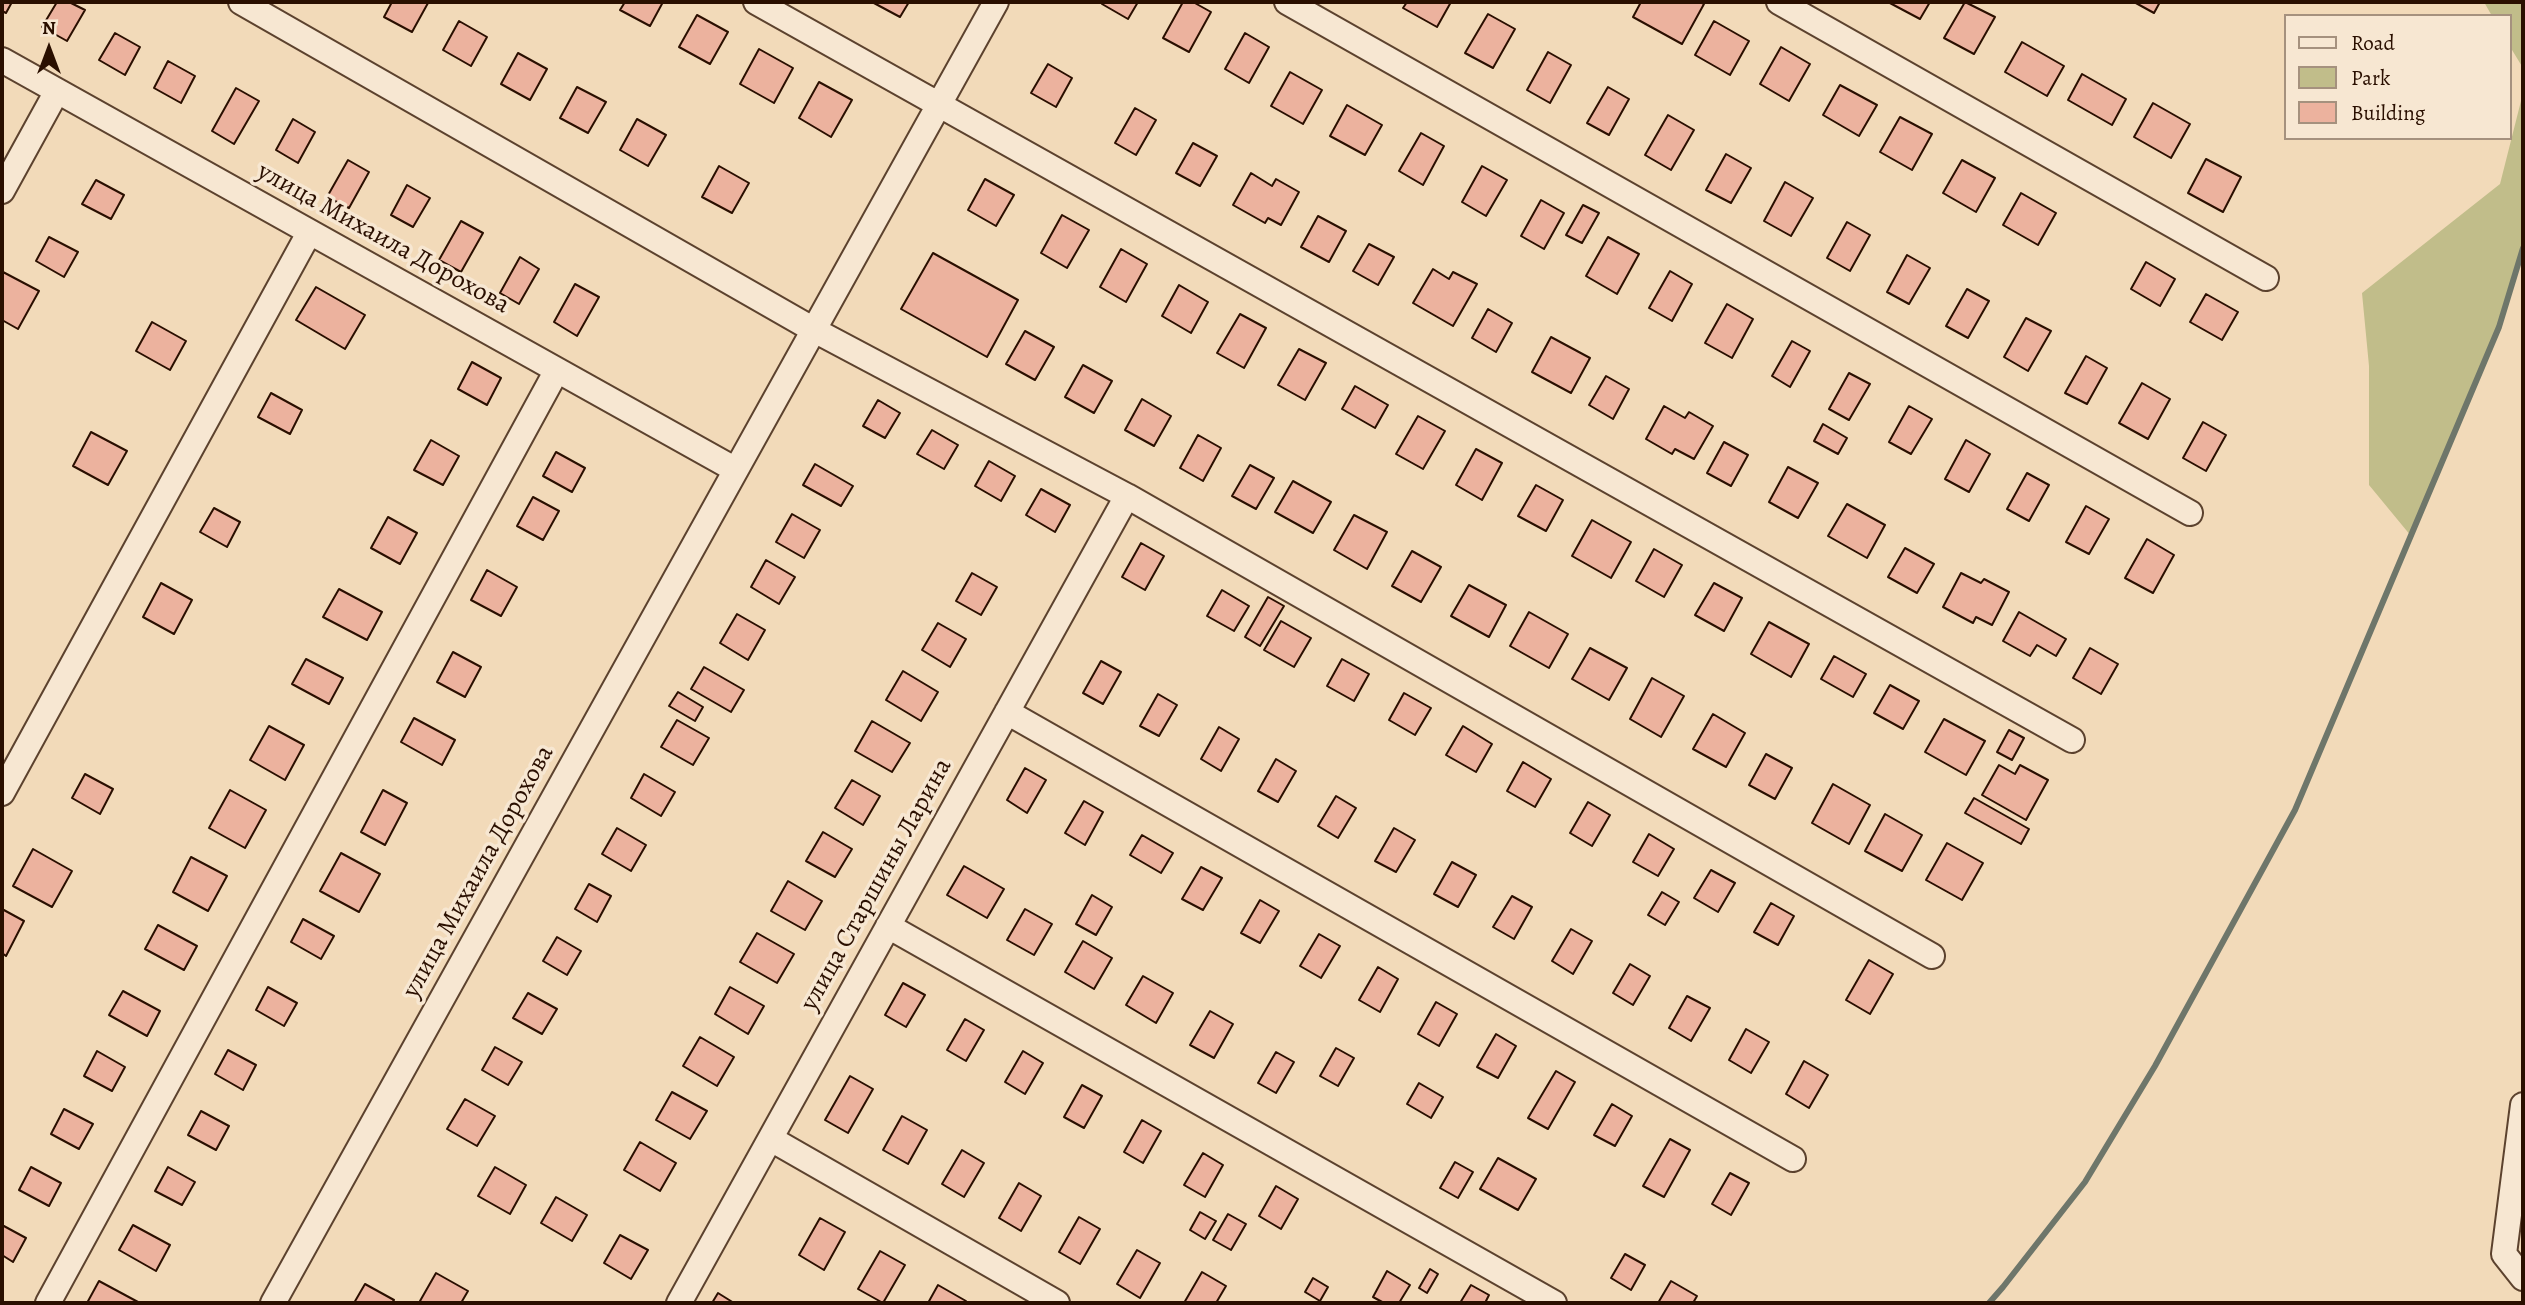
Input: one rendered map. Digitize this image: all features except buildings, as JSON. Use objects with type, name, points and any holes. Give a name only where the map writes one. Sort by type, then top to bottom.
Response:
[{"type":"street","points":[[241,2],[814,330],[1127,496],[1932,956]]},
{"type":"street","points":[[756,2],[2072,740]]},
{"type":"street","name":"улица Михаила Дорохова","points":[[274,1303],[996,2]]},
{"type":"street","points":[[1287,2],[2190,513]]},
{"type":"street","points":[[1779,2],[2266,278]]},
{"type":"street","name":"улица Михаила Дорохова","points":[[2,60],[736,470]]},
{"type":"street","points":[[2,191],[57,91]]},
{"type":"street","points":[[2,793],[309,233]]},
{"type":"street","points":[[48,1303],[557,370]]},
{"type":"street","name":"улица Старшины Ларина","points":[[680,1303],[1127,496]]},
{"type":"street","points":[[1007,712],[1793,1159]]},
{"type":"street","points":[[888,926],[1554,1303]]},
{"type":"street","points":[[2523,1105],[2504,1254],[2523,1278]]},
{"type":"street","points":[[771,1139],[1058,1303]]},
{"type":"green space","points":[[2484,2],[2523,2],[2523,68],[2511,48],[2511,14],[2491,14]]},
{"type":"green space","points":[[2523,93],[2523,245],[2499,327],[2411,536],[2369,485],[2369,366],[2362,293],[2500,184]]},
{"type":"waterway","points":[[1989,1303],[2085,1182],[2155,1066],[2295,810],[2499,327],[2523,248]]}]
